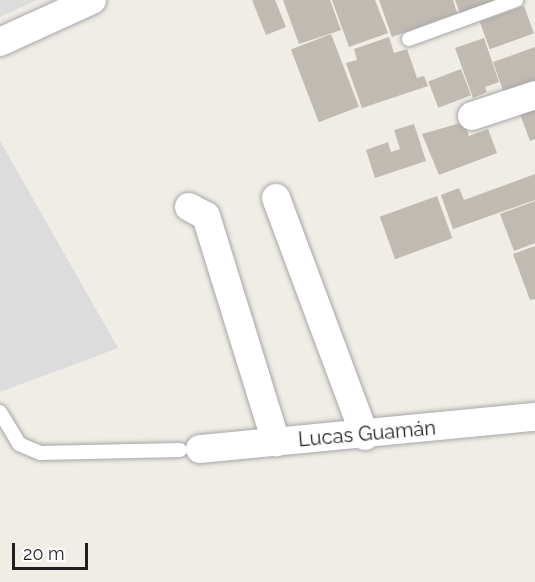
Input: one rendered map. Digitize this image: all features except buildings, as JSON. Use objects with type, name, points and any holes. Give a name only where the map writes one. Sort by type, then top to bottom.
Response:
[{"type":"street","points":[[0,42],[92,0]]},
{"type":"street","points":[[472,116],[535,95]]},
{"type":"street","points":[[276,198],[364,436]]},
{"type":"street","points":[[189,207],[206,216],[276,442]]},
{"type":"street","name":"Lucas Guamán","points":[[190,449],[364,436],[535,417]]},
{"type":"lane","points":[[409,39],[516,0]]},
{"type":"lane","points":[[0,412],[19,444],[33,451],[190,449]]},
{"type":"shaded area","points":[[0,0],[37,0],[0,17]]},
{"type":"shaded area","points":[[0,141],[118,348],[0,392]]}]
